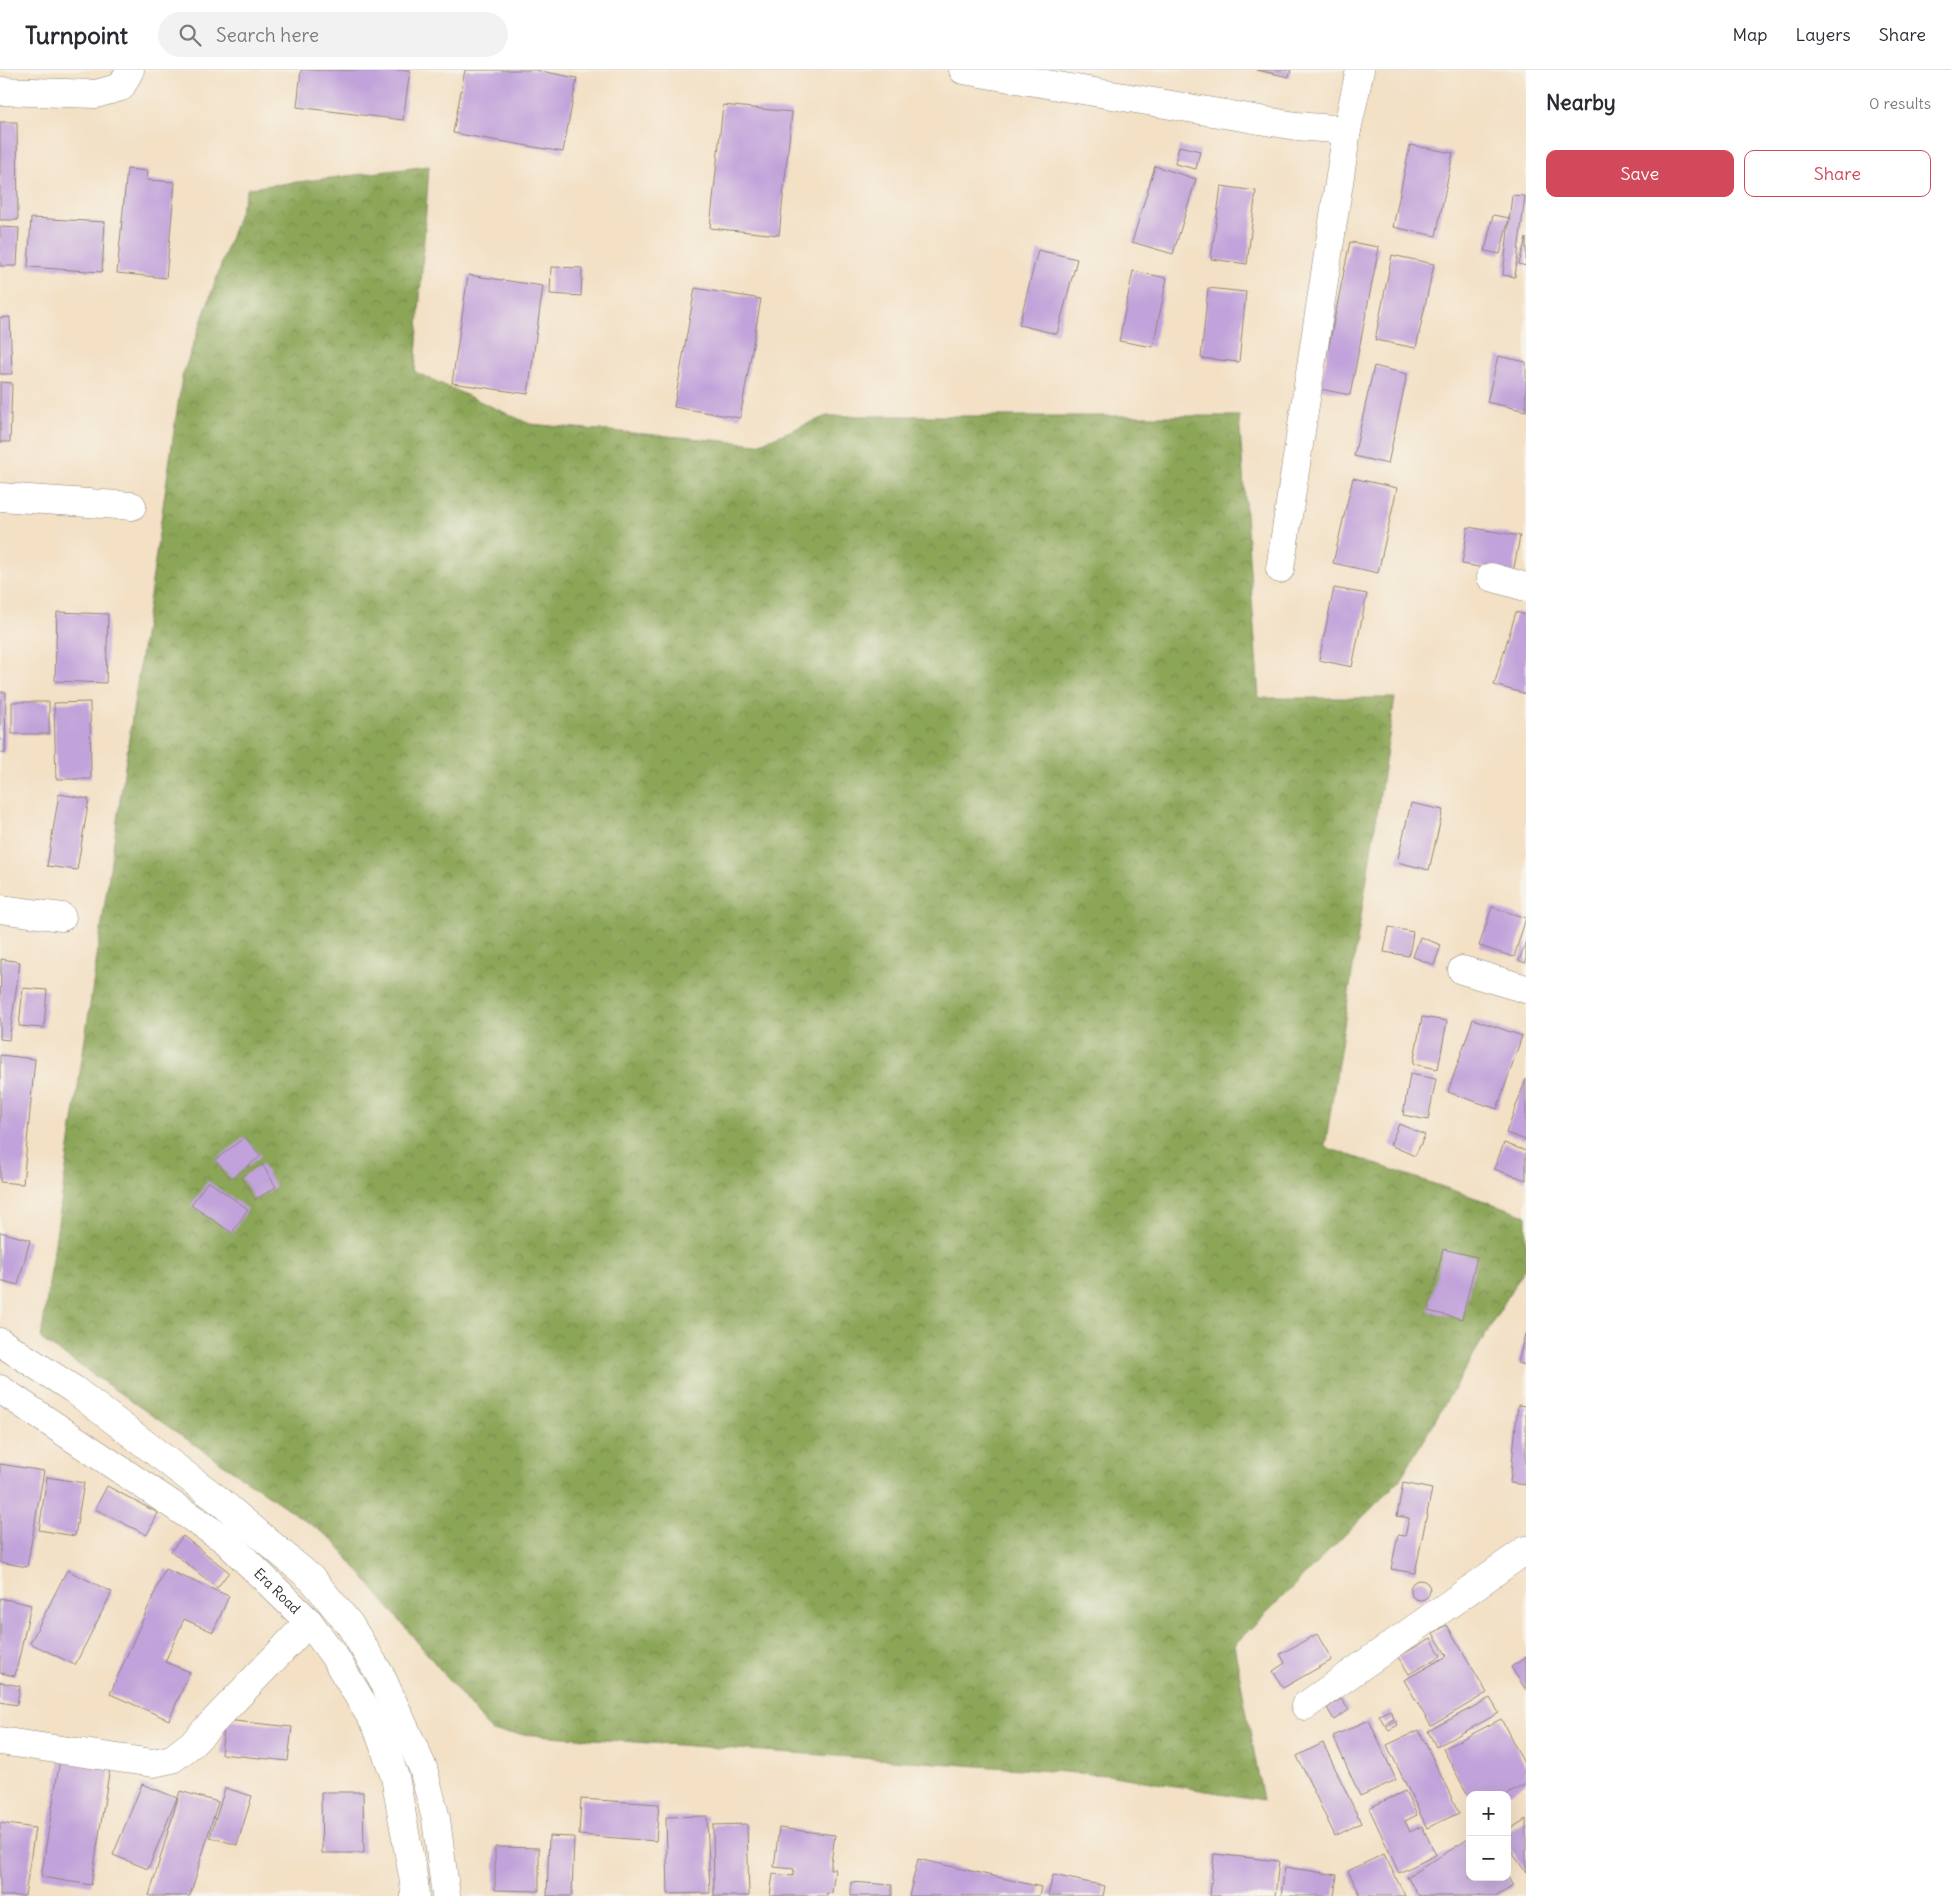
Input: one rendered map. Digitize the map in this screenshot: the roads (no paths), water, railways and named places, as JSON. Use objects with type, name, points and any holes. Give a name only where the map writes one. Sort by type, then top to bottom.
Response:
[{"type":"street","points":[[0,91],[96,94],[121,87],[130,70]]},
{"type":"street","points":[[963,70],[1296,126],[1347,130]]},
{"type":"street","points":[[1280,569],[1347,130],[1360,70]]},
{"type":"street","points":[[0,497],[132,506]]},
{"type":"street","points":[[1491,577],[1526,587]]},
{"type":"street","points":[[0,909],[62,917]]},
{"type":"street","points":[[1462,970],[1526,989]]},
{"type":"street","points":[[0,1342],[73,1389],[221,1502],[313,1580],[350,1625],[381,1676],[423,1768],[436,1819],[446,1896]]},
{"type":"street","name":"Era Road","points":[[0,1389],[225,1540],[309,1622],[334,1656],[377,1727],[395,1776],[414,1882],[414,1896]]},
{"type":"street","points":[[1305,1706],[1526,1550]]},
{"type":"street","points":[[0,1741],[153,1763],[172,1759],[193,1743],[309,1622]]}]
